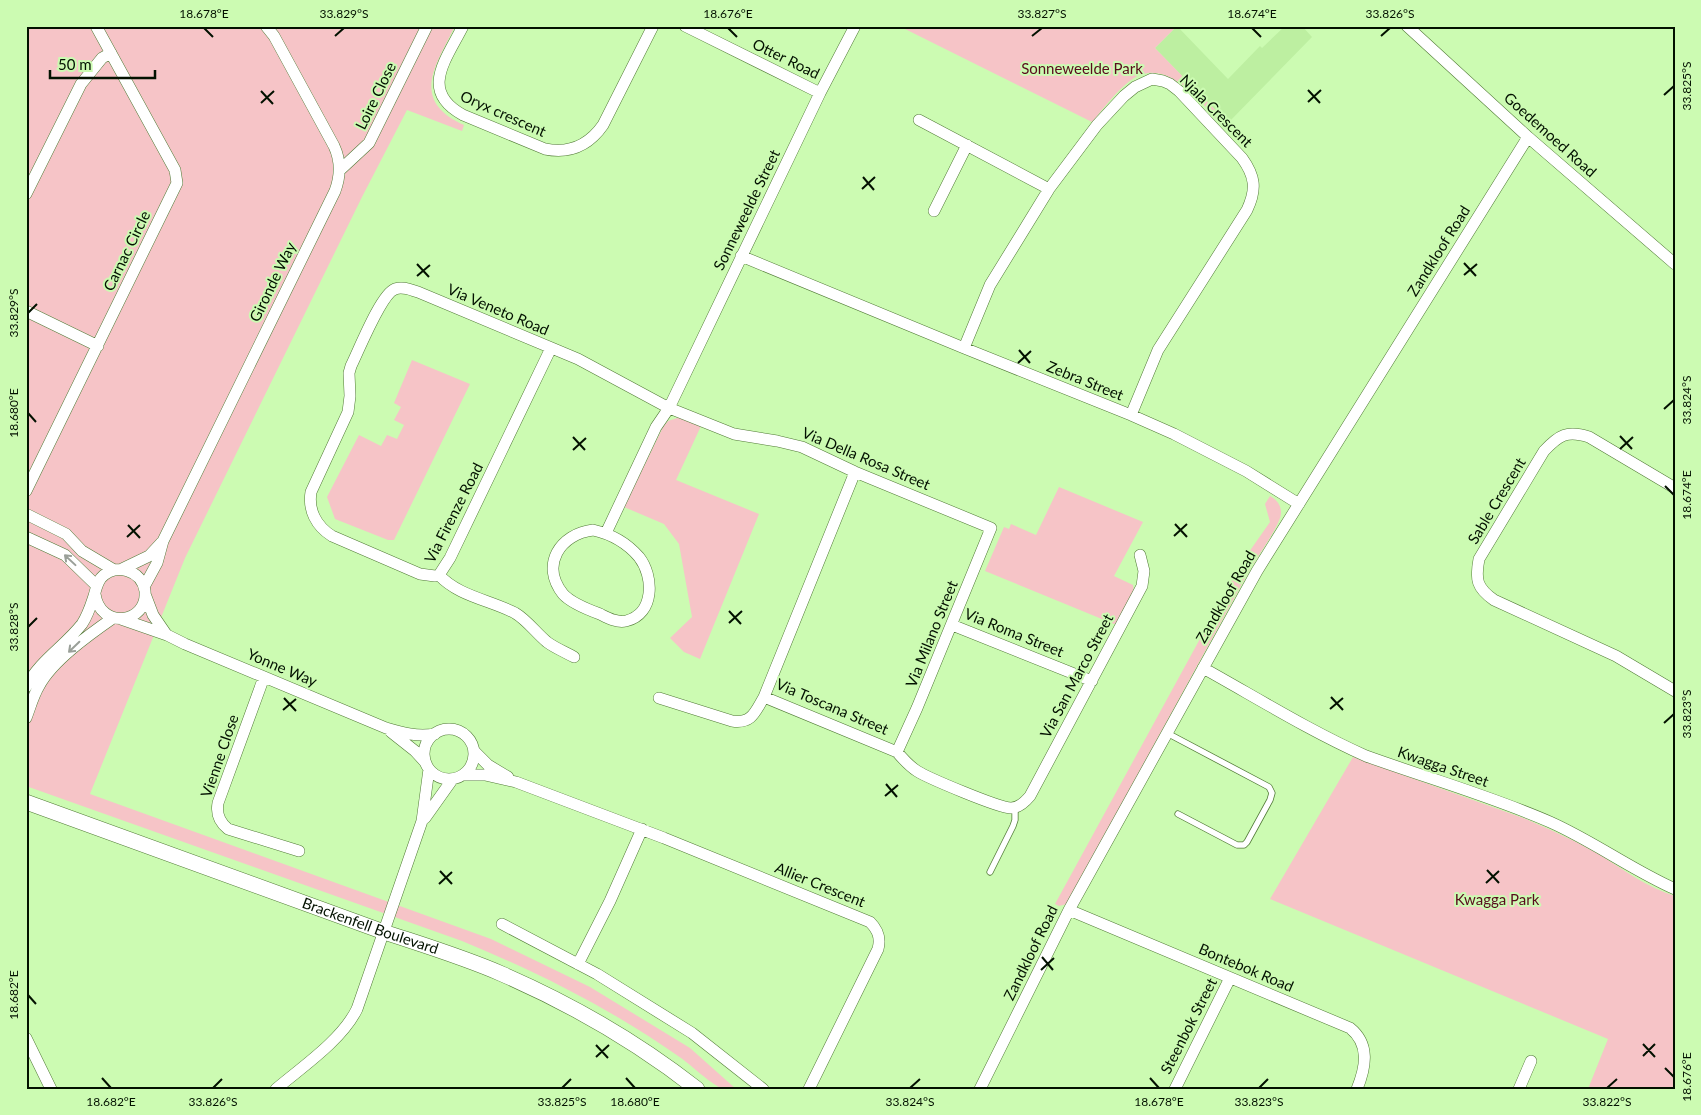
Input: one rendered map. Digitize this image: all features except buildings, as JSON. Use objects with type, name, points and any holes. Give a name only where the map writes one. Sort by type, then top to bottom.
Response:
[{"type":"street","name":"Carnac Circle","points":[[26,491],[175,188],[177,178],[175,170],[96,26]]},
{"type":"street","name":"Loire Close","points":[[340,170],[369,143],[427,26]]},
{"type":"street","name":"Oryx crescent","points":[[463,26],[440,72],[438,84],[444,101],[452,109],[463,115],[545,149],[555,151],[582,146],[598,133],[653,26]]},
{"type":"street","name":"Otter Road","points":[[685,26],[820,93]]},
{"type":"street","name":"Sonneweelde Street","points":[[606,534],[656,426],[669,408],[820,93],[855,26]]},
{"type":"street","name":"Goedemoed Road","points":[[1408,26],[1528,137],[1675,264]]},
{"type":"street","name":"Gironde Way","points":[[163,541],[335,191],[340,170],[338,153],[270,29]]},
{"type":"street","points":[[26,194],[81,84],[102,58],[111,53]]},
{"type":"street","name":"Njala Crescent","points":[[964,348],[994,278],[1049,189],[1098,125],[1117,104],[1135,87],[1152,79],[1163,80],[1179,91],[1242,158],[1250,168],[1254,189],[1251,200],[1158,350],[1131,415]]},
{"type":"street","points":[[919,120],[1049,189]]},
{"type":"street","name":"Zandkloof Road","points":[[980,1089],[1069,910],[1257,571],[1528,137]]},
{"type":"street","points":[[934,210],[967,146]]},
{"type":"street","name":"Zebra Street","points":[[741,256],[1131,415],[1212,452],[1299,504]]},
{"type":"street","name":"Via Veneto Road","points":[[439,575],[420,574],[332,536],[317,524],[311,508],[311,492],[348,412],[350,396],[349,373],[378,310],[391,291],[396,288],[403,288],[474,314],[594,366],[669,408]]},
{"type":"street","points":[[26,311],[98,346]]},
{"type":"street","name":"Via Firenze Road","points":[[551,348],[450,558],[439,575],[455,588],[514,613],[527,622],[552,646],[574,657]]},
{"type":"street","name":"Via Della Rosa Street","points":[[669,408],[734,434],[777,440],[802,447],[856,472],[991,528]]},
{"type":"street","name":"Sable Crescent","points":[[1675,488],[1589,437],[1576,433],[1564,435],[1554,441],[1544,451],[1479,559],[1477,570],[1480,588],[1494,600],[1616,656],[1675,691]]},
{"type":"street","name":"Via Toscana Street","points":[[856,472],[764,697],[897,752],[918,772],[1005,808],[1018,806]]},
{"type":"street","points":[[26,514],[66,534],[82,550],[118,569],[130,571],[138,576],[153,615],[167,635]]},
{"type":"street","name":"Via Milano Street","points":[[897,752],[952,625],[991,528]]},
{"type":"street","points":[[593,530],[606,534],[621,542],[635,553],[644,566],[650,588],[647,602],[639,614],[625,621],[608,618],[570,599],[559,588],[554,575],[554,559],[569,538],[585,531],[593,530]]},
{"type":"street","points":[[26,537],[65,555],[96,590],[96,602],[100,609],[106,614],[117,618],[129,617],[141,607],[144,591],[157,563],[163,541]]},
{"type":"street","points":[[26,687],[36,672],[83,622],[100,579],[106,573],[149,556],[163,541]]},
{"type":"street","name":"Via San Marco Street","points":[[1018,806],[1030,796],[1142,586],[1144,570],[1140,555]]},
{"type":"street","points":[[26,718],[45,676],[84,638],[117,618]]},
{"type":"street","name":"Yonne Way","points":[[117,618],[167,635],[386,728],[410,735],[423,736],[435,734]]},
{"type":"street","name":"Via Roma Street","points":[[952,625],[1092,681]]},
{"type":"street","name":"Kwagga Street","points":[[1203,668],[1350,749],[1550,822],[1675,889]]},
{"type":"street","name":"Vienne Close","points":[[264,677],[218,803],[218,814],[220,820],[228,829],[299,851]]},
{"type":"street","points":[[659,698],[737,722],[751,717],[764,697]]},
{"type":"street","name":"Yonne Way","points":[[386,728],[411,748],[427,766]]},
{"type":"street","points":[[276,1089],[331,1042],[351,1020],[357,1009],[422,821],[427,766],[424,754],[425,746],[429,739],[443,730],[459,732],[466,736],[471,743],[474,751],[473,760],[470,767],[458,777],[422,821]]},
{"type":"street","name":"Allier Crescent","points":[[474,751],[488,765],[516,782]]},
{"type":"street","points":[[427,766],[434,775],[442,778],[458,777]]},
{"type":"street","name":"Allier Crescent","points":[[458,777],[485,775],[516,782],[642,829],[865,920],[875,927],[880,938],[878,949],[808,1089]]},
{"type":"street","name":"Brackenfell Boulevard","points":[[26,802],[492,970],[559,1001],[625,1039],[697,1089]]},
{"type":"street","points":[[578,964],[610,902],[642,829]]},
{"type":"street","name":"Bontebok Road","points":[[1069,910],[1344,1025],[1354,1031],[1362,1042],[1365,1055],[1363,1074],[1357,1089]]},
{"type":"street","points":[[502,924],[598,974],[692,1033],[763,1089]]},
{"type":"street","name":"Steenbok Street","points":[[1175,1089],[1230,978]]},
{"type":"street","points":[[26,1038],[51,1089]]},
{"type":"street","points":[[1519,1089],[1531,1061]]},
{"type":"lane","points":[[1167,733],[1269,787],[1272,793],[1247,842],[1241,846],[1178,814]]},
{"type":"lane","name":"Via San Marco Street","points":[[990,872],[1013,826],[1018,806]]},
{"type":"shaded area","points":[[1177,26],[1228,79],[1260,46],[1262,48],[1285,26],[1302,26],[1312,37],[1228,123],[1155,48]]},
{"type":"green space","points":[[26,26],[455,26],[435,68],[432,93],[437,104],[447,115],[464,125],[462,131],[407,110],[362,197],[185,558],[90,794],[491,939],[590,987],[690,1048],[736,1089],[724,1089],[717,1086],[681,1058],[602,1008],[548,979],[491,953],[26,786]]},
{"type":"green space","name":"Sonneweelde Park","points":[[899,26],[1177,26],[1155,48],[1228,123],[1224,127],[1183,85],[1170,77],[1158,73],[1144,74],[1131,80],[1115,94],[1092,122]]},
{"type":"green space","points":[[412,360],[470,384],[394,540],[388,540],[335,519],[327,497],[359,435],[381,446],[387,435],[397,439],[404,425],[394,420],[401,407],[394,403]]},
{"type":"green space","points":[[677,418],[701,426],[676,480],[759,514],[700,659],[684,652],[670,638],[692,617],[679,544],[664,524],[624,507],[663,427],[668,421]]},
{"type":"green space","points":[[1059,487],[1143,522],[1114,576],[1133,585],[1134,592],[1119,622],[1114,624],[985,571],[1004,527],[1009,529],[1011,524],[1036,535]]},
{"type":"green space","points":[[1270,496],[1278,502],[1281,509],[1278,524],[1250,569],[1067,904],[1059,906],[1055,904],[1242,562],[1270,522],[1265,504]]},
{"type":"green space","name":"Kwagga Park","points":[[1353,757],[1526,819],[1582,845],[1646,883],[1675,896],[1675,1089],[1588,1089],[1608,1039],[1270,899]]}]
